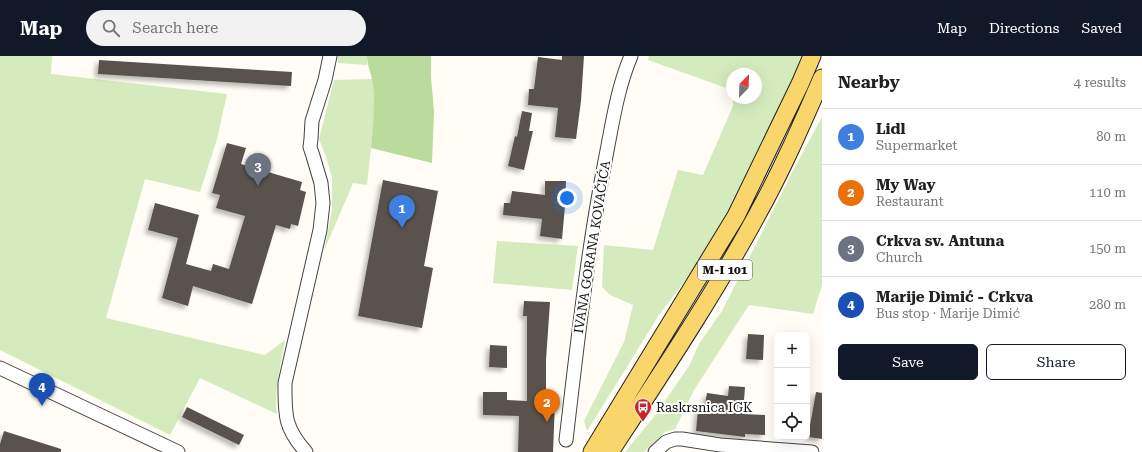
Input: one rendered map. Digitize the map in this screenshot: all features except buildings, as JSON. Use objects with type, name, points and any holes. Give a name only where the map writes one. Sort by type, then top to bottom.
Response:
[{"type":"main road","name":"M-I 101","points":[[592,452],[736,216],[797,91],[812,56]]},
{"type":"main road","name":"M-I 101","points":[[610,452],[707,300],[757,215],[785,161],[822,78]]},
{"type":"street","points":[[306,452],[292,435],[286,419],[284,406],[285,383],[320,230],[323,203],[321,183],[310,147],[312,121],[325,80],[330,56]]},
{"type":"street","name":"IVANA GORANA KOVAČIĆA","points":[[566,440],[583,293],[593,227],[618,97],[631,56]]},
{"type":"street","points":[[0,368],[178,452]]},
{"type":"street","points":[[655,452],[666,442],[675,439],[682,439],[720,445],[812,452]]},
{"type":"green space","points":[[0,56],[52,56],[51,74],[227,94],[217,139],[200,192],[145,179],[106,318],[265,355],[285,340],[276,396],[277,414],[200,378],[170,435],[0,350]]},
{"type":"green space","points":[[338,56],[367,56],[367,65],[338,63]]},
{"type":"green space","points":[[367,56],[431,56],[434,112],[432,163],[371,148],[374,97]]},
{"type":"green space","points":[[649,56],[804,56],[775,120],[735,200],[706,253],[659,315],[587,431],[584,421],[624,342],[633,305],[610,295],[602,287],[604,245],[653,250],[678,170],[703,175],[733,104],[762,104],[762,68],[726,68],[726,88],[648,60]]},
{"type":"green space","points":[[372,79],[375,111],[367,185],[353,183],[324,251],[332,210],[332,178],[319,139],[334,80]]},
{"type":"green space","points":[[822,117],[822,285],[813,314],[749,305],[694,390],[675,429],[665,432],[644,452],[625,452],[653,418],[689,366],[699,344],[722,311]]},
{"type":"green space","points":[[497,241],[578,246],[572,290],[493,283]]},
{"type":"place","name":"Crkva sv. Antuna","points":[[258,186]]},
{"type":"place","name":"Lidl","points":[[402,228]]},
{"type":"place","name":"Marije Dimić - Crkva","points":[[42,406]]},
{"type":"place","name":"My Way","points":[[547,422]]},
{"type":"place","name":"Raskrsnica IGK","points":[[643,422]]}]
